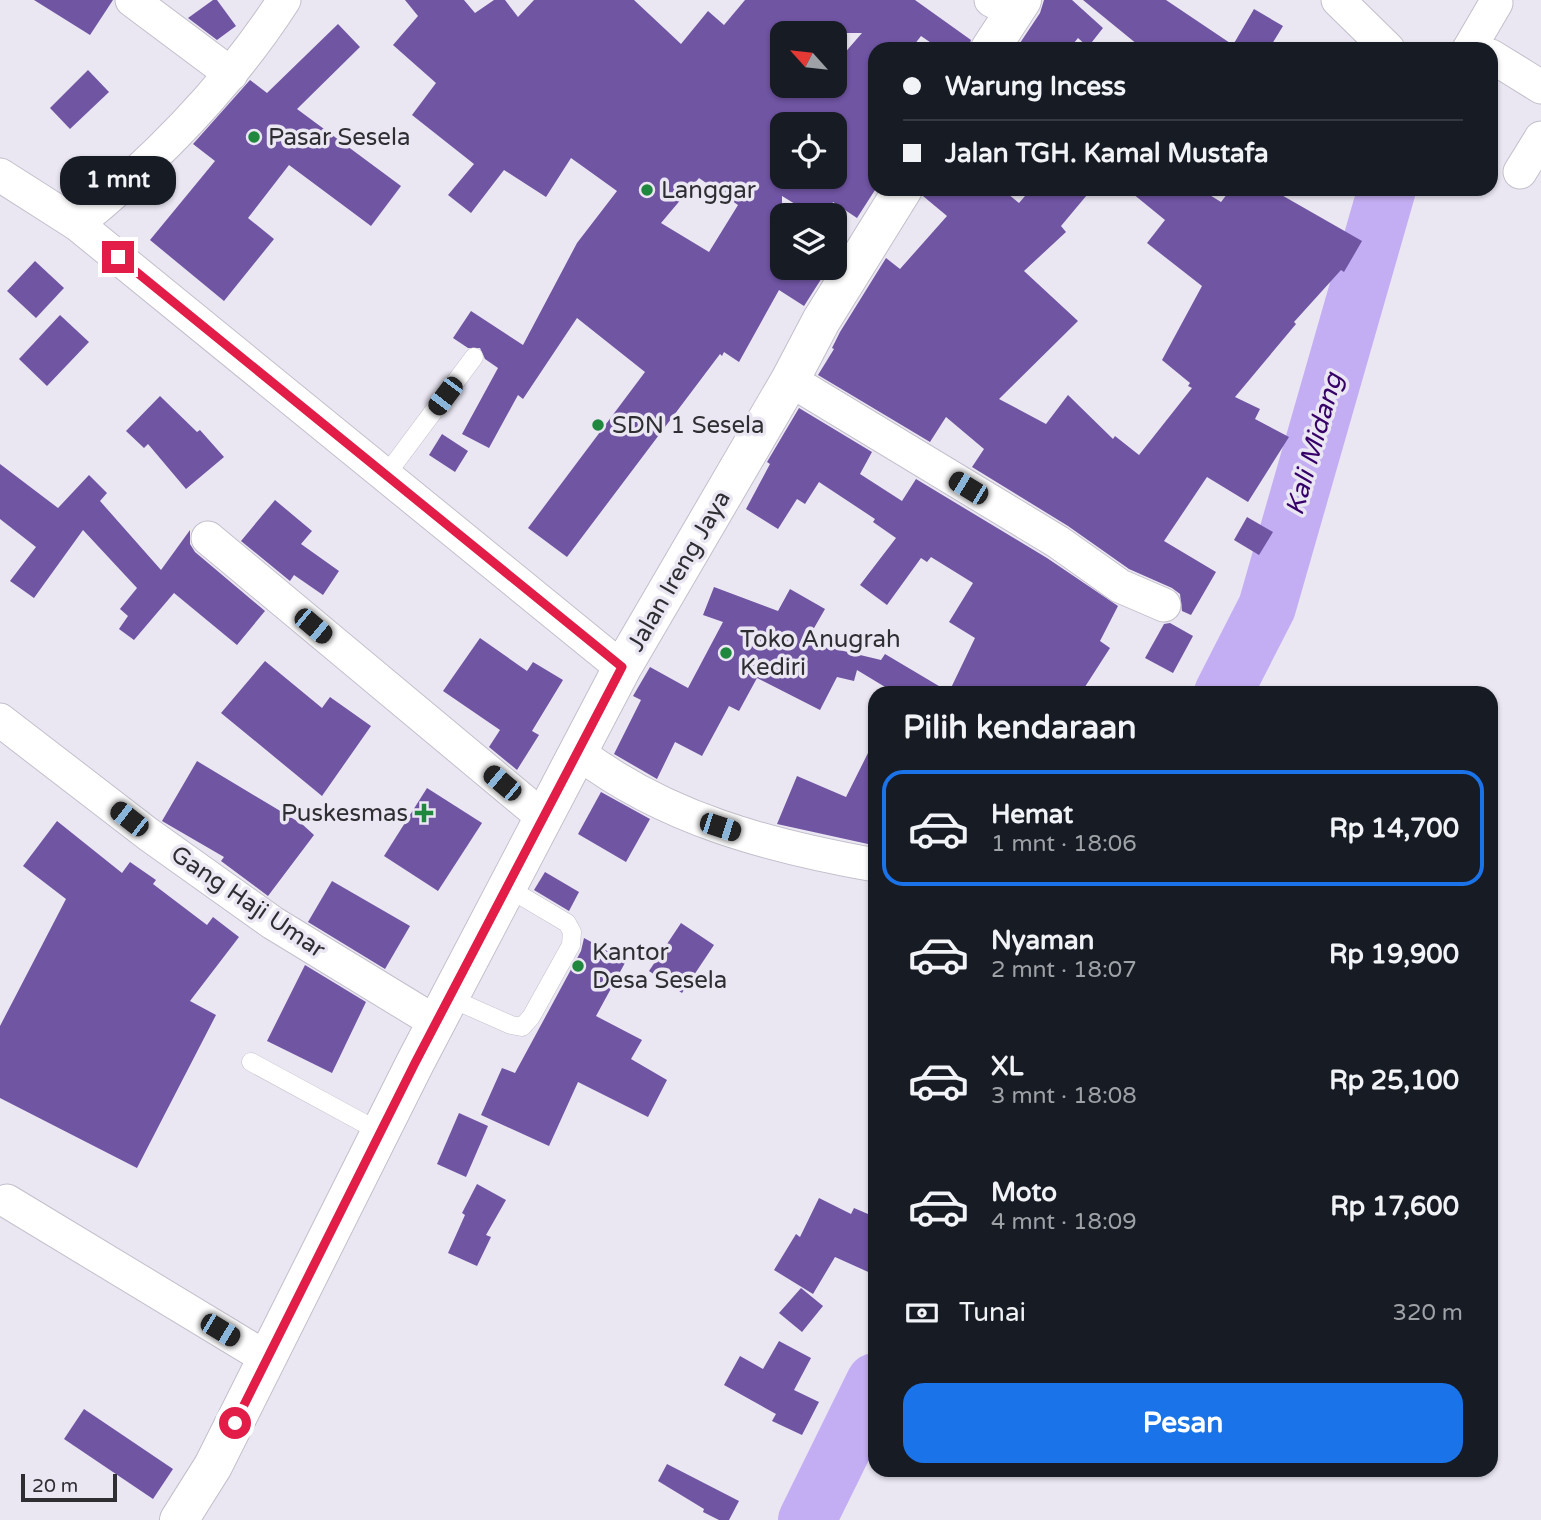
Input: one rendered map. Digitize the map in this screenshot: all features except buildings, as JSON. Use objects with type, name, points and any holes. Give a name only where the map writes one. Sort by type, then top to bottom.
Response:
[{"type":"street","points":[[132,0],[231,74]]},
{"type":"street","points":[[77,224],[166,146],[231,74],[284,0]]},
{"type":"street","points":[[1338,0],[1381,42]]},
{"type":"street","points":[[1480,42],[1496,3]]},
{"type":"street","points":[[993,42],[1009,4]]},
{"type":"street","points":[[1498,61],[1541,87]]},
{"type":"street","points":[[1520,172],[1541,138]]},
{"type":"street","points":[[0,175],[77,224],[622,667]]},
{"type":"street","name":"Jalan Ireng Jaya","points":[[179,1520],[213,1466],[380,1132],[622,667],[790,380],[821,321],[899,196]]},
{"type":"street","points":[[790,380],[1058,542],[1120,586],[1164,605]]},
{"type":"street","points":[[208,538],[544,818]]},
{"type":"street","name":"Gang Haji Umar","points":[[0,720],[148,834],[273,923],[444,1011]]},
{"type":"street","points":[[579,753],[612,778],[698,820],[762,841],[868,864]]},
{"type":"street","points":[[7,1201],[268,1359]]},
{"type":"lane","points":[[386,475],[474,356]]},
{"type":"lane","points":[[444,1011],[522,1027],[531,1017],[571,945],[572,932],[567,923],[508,888]]},
{"type":"lane","points":[[251,1062],[380,1132]]},
{"type":"waterway","name":"Kali Midang","points":[[1227,686],[1267,607],[1385,196]]},
{"type":"waterway","name":"Kali Midang","points":[[807,1520],[868,1396]]},
{"type":"place","name":"Pasar Sesela","points":[[254,137]]},
{"type":"place","name":"Langgar","points":[[647,190]]},
{"type":"place","name":"SDN 1 Sesela","points":[[598,425]]},
{"type":"place","name":"Toko Anugrah Kediri","points":[[726,653]]},
{"type":"place","name":"Puskesmas","points":[[424,813]]},
{"type":"place","name":"Kantor Desa Sesela","points":[[578,966]]},
{"type":"route","points":[[118,257],[622,667],[415,1063],[235,1423]]}]
